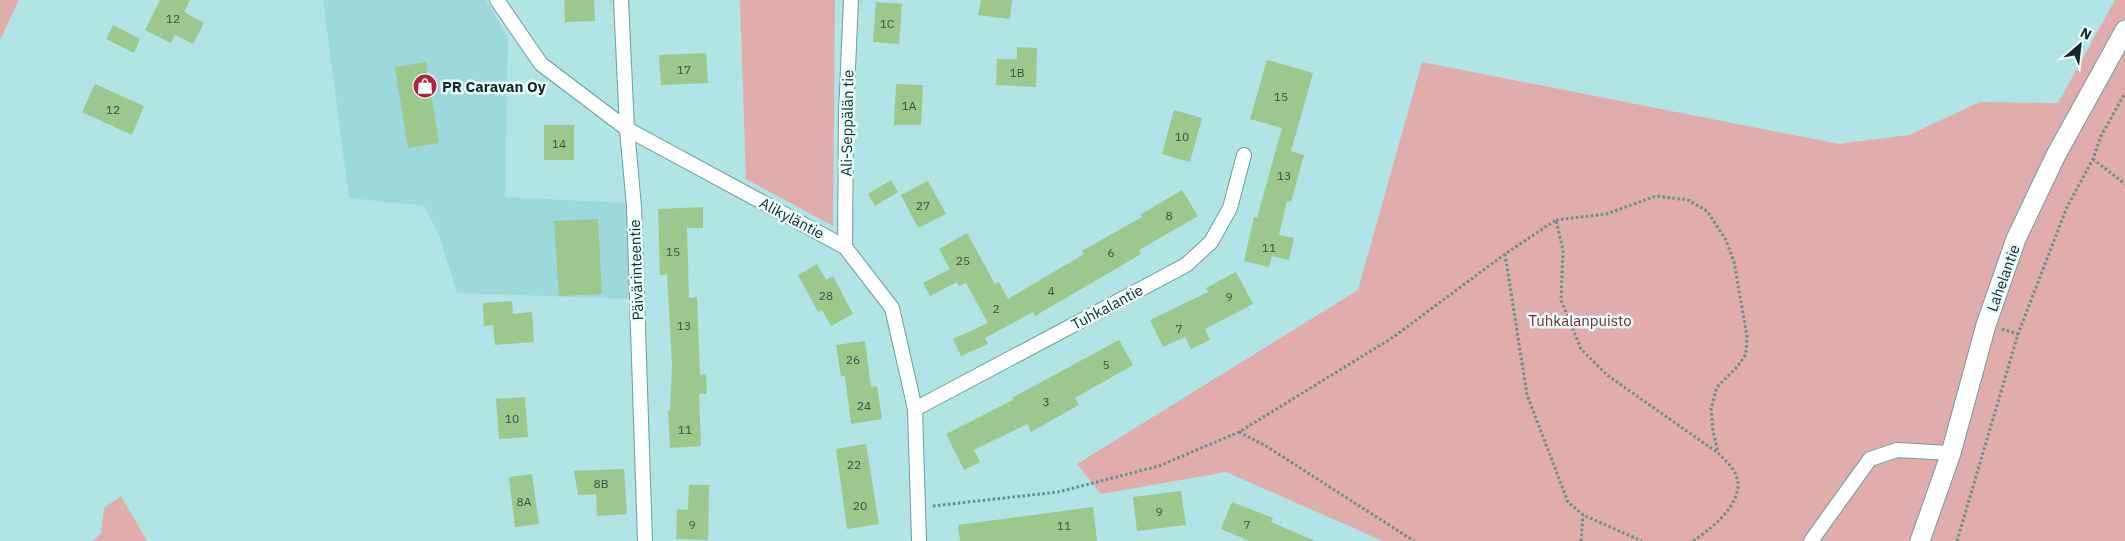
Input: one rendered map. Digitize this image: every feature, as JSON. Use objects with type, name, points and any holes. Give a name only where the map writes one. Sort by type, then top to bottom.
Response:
[{"type":"main road","name":"Lahelantie","points":[[1920,541],[1951,454],[1986,325],[2016,239],[2056,155],[2125,30]]},
{"type":"street","name":"Alikyläntie","points":[[497,0],[541,64],[627,129],[845,247],[892,308],[915,409],[919,541]]},
{"type":"street","name":"Päivärinteentie","points":[[621,0],[627,129],[634,207],[645,541]]},
{"type":"street","name":"Ali-Seppälän tie","points":[[845,247],[846,114],[850,0]]},
{"type":"street","name":"Tuhkalantie","points":[[915,409],[1186,265],[1211,242],[1230,208],[1244,155]]},
{"type":"street","points":[[1811,541],[1870,458],[1897,450],[1951,454]]},
{"type":"path","points":[[1957,541],[2018,334],[2067,207],[2093,160],[2101,136],[2125,93]]},
{"type":"path","points":[[2093,160],[2125,184]]},
{"type":"path","points":[[918,508],[1058,492],[1159,466],[1239,432],[1392,338],[1505,254],[1556,220],[1606,214],[1656,196],[1688,200],[1707,211],[1726,240],[1734,262],[1747,336],[1746,354],[1737,367],[1717,387],[1711,409],[1718,453]]},
{"type":"path","points":[[1556,220],[1564,250],[1562,300],[1581,349],[1607,375],[1718,453],[1732,467],[1738,482],[1734,501],[1712,528],[1693,541]]},
{"type":"path","points":[[1505,254],[1526,395],[1568,502],[1583,515],[1642,541]]},
{"type":"path","points":[[1239,432],[1266,446],[1414,541]]},
{"type":"path","points":[[1581,541],[1583,515]]},
{"type":"shaded area","points":[[323,0],[486,0],[508,38],[505,197],[627,203],[630,299],[457,293],[439,235],[424,206],[349,198]]},
{"type":"green space","points":[[0,0],[19,0],[0,40]]},
{"type":"green space","points":[[740,0],[835,0],[833,226],[746,179]]},
{"type":"green space","name":"Tuhkalanpuisto","points":[[2115,0],[2125,0],[2125,541],[1383,541],[1226,472],[1101,494],[1077,464],[1358,290],[1422,62],[1839,144],[1909,135],[1980,102],[2058,103]]},
{"type":"green space","points":[[121,496],[147,541],[93,541],[101,533],[104,508]]},
{"type":"building","points":[[160,0],[190,0],[184,12],[204,23],[193,44],[175,35],[171,43],[145,30]]},
{"type":"building","points":[[564,0],[594,0],[595,21],[565,22]]},
{"type":"building","points":[[981,0],[1012,0],[1010,19],[978,15]]},
{"type":"building","points":[[876,2],[902,4],[899,44],[873,42]]},
{"type":"building","points":[[113,25],[140,39],[134,53],[106,39]]},
{"type":"building","points":[[1017,47],[1037,48],[1036,87],[996,85],[997,59],[1017,59]]},
{"type":"building","points":[[706,53],[708,83],[661,85],[659,55]]},
{"type":"building","points":[[1267,60],[1313,73],[1291,151],[1304,155],[1291,202],[1287,201],[1279,235],[1294,238],[1289,260],[1272,256],[1269,267],[1244,261],[1254,217],[1257,218],[1282,128],[1250,119]]},
{"type":"building","points":[[426,62],[439,143],[408,148],[395,67]]},
{"type":"building","points":[[95,84],[144,106],[132,135],[82,112]]},
{"type":"building","points":[[896,84],[923,85],[921,125],[894,125]]},
{"type":"building","points":[[1174,110],[1202,118],[1190,162],[1162,154]]},
{"type":"building","points":[[544,125],[574,125],[574,160],[544,160]]},
{"type":"building","points":[[891,180],[898,192],[875,206],[868,194]]},
{"type":"building","points":[[928,181],[946,214],[918,228],[901,195]]},
{"type":"building","points":[[1182,190],[1198,216],[1139,250],[1141,254],[1035,316],[1033,312],[985,338],[988,344],[961,356],[953,339],[988,323],[966,283],[959,286],[957,282],[930,296],[923,283],[950,269],[939,249],[967,233],[995,284],[999,282],[1008,299],[1084,254],[1082,251],[1142,217],[1140,215]]},
{"type":"building","points":[[703,207],[703,228],[687,228],[689,298],[697,297],[700,375],[706,374],[707,394],[699,394],[701,446],[670,448],[668,411],[670,411],[672,364],[667,274],[660,275],[658,209]]},
{"type":"building","points":[[598,219],[602,294],[559,296],[554,221]]},
{"type":"building","points":[[817,264],[826,280],[833,276],[853,314],[831,326],[822,310],[818,312],[798,275]]},
{"type":"building","points":[[1236,272],[1253,304],[1205,329],[1210,340],[1191,349],[1185,337],[1163,347],[1150,320],[1208,292],[1206,288]]},
{"type":"building","points":[[512,301],[513,314],[532,312],[534,342],[495,345],[493,325],[484,326],[483,303]]},
{"type":"building","points":[[1119,340],[1133,365],[1075,398],[1079,405],[1031,432],[1027,424],[974,450],[980,462],[964,470],[946,434],[1013,400],[1012,398]]},
{"type":"building","points":[[865,341],[871,387],[877,386],[882,419],[851,424],[845,376],[841,376],[836,345]]},
{"type":"building","points":[[525,397],[528,437],[499,439],[496,399]]},
{"type":"building","points":[[866,444],[879,524],[847,529],[836,449]]},
{"type":"building","points":[[624,469],[627,514],[597,516],[596,494],[578,495],[574,471]]},
{"type":"building","points":[[532,474],[539,524],[515,527],[509,477]]},
{"type":"building","points":[[689,485],[709,485],[708,540],[676,539],[677,509],[688,510]]},
{"type":"building","points":[[1181,491],[1186,525],[1137,531],[1133,497]]},
{"type":"building","points":[[1232,502],[1273,518],[1271,522],[1315,541],[1249,541],[1221,529]]},
{"type":"building","points":[[1093,507],[1097,541],[960,541],[958,525]]},
{"type":"place","name":"PR Caravan Oy","points":[[425,86]]}]
